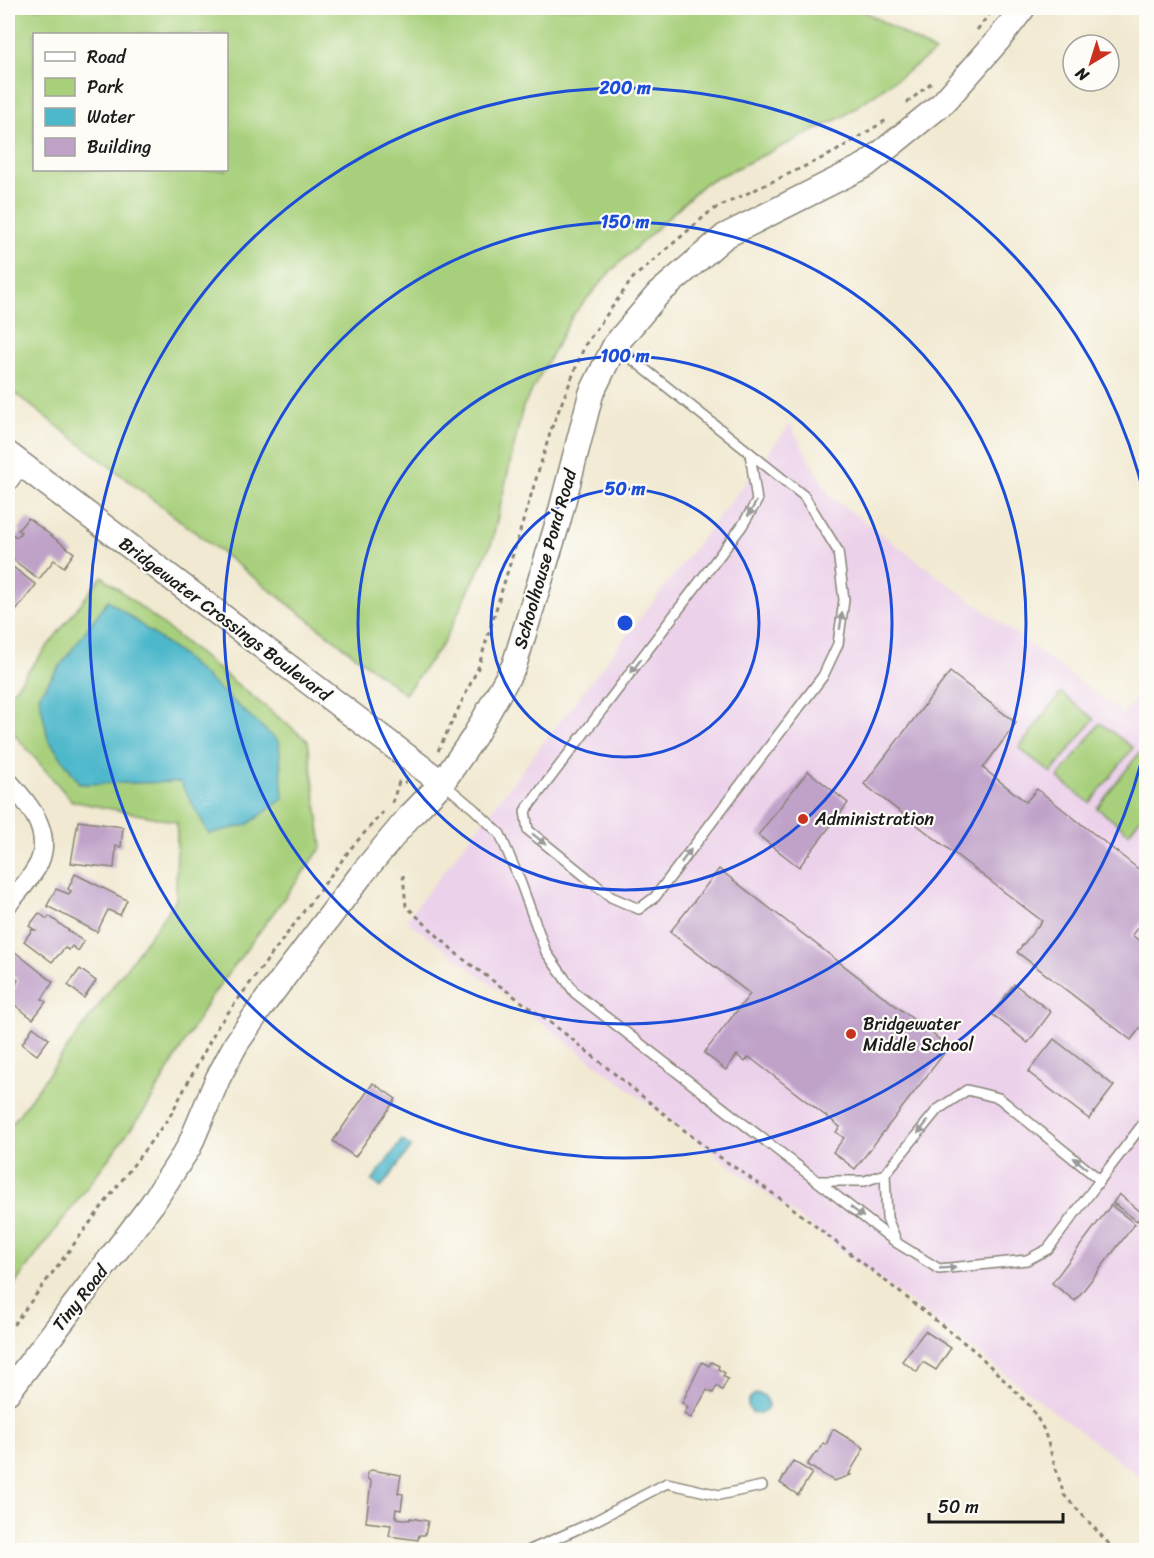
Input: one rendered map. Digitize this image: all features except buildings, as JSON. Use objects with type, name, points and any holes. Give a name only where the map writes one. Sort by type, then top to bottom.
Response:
[{"type":"street","name":"Schoolhouse Pond Road","points":[[152,1204],[189,1147],[218,1078],[236,1044],[261,1006],[361,875],[442,783],[474,737],[514,666],[558,522],[591,394],[615,345],[658,294],[725,236],[866,165],[943,103],[1023,8]]},
{"type":"street","name":"Bridgewater Crossings Boulevard","points":[[12,467],[442,783]]},
{"type":"street","points":[[8,781],[34,812],[40,826],[43,844],[39,863],[8,904]]},
{"type":"street","name":"Tiny Road","points":[[8,1392],[152,1204]]},
{"type":"lane","points":[[615,345],[804,496],[838,551],[844,600],[838,644],[823,676],[655,897],[639,909],[611,897],[528,830],[525,811],[742,526],[758,501],[750,453]]},
{"type":"lane","points":[[442,783],[500,834],[546,952],[575,993],[897,1243],[939,1269],[1027,1260],[1048,1249],[1146,1120]]},
{"type":"lane","points":[[818,1181],[866,1181],[885,1174],[937,1110],[967,1090],[999,1098],[1100,1180]]},
{"type":"lane","points":[[885,1174],[886,1218],[897,1243]]},
{"type":"lane","points":[[530,1551],[591,1523],[667,1483],[719,1495],[762,1486]]},
{"type":"path","points":[[973,35],[994,8]]},
{"type":"path","points":[[905,104],[937,78]]},
{"type":"path","points":[[392,803],[399,782],[410,781],[438,754],[439,746],[478,668],[552,427],[585,345],[633,278],[712,210],[833,153],[889,118]]},
{"type":"path","points":[[8,1332],[170,1116],[218,1026],[352,847],[384,812]]},
{"type":"path","points":[[403,875],[406,906],[459,956],[563,1032],[705,1147],[782,1199],[976,1352],[1031,1407],[1044,1430],[1064,1495],[1110,1545],[1120,1551]]},
{"type":"shaded area","name":"Bridgewater Middle School","points":[[790,425],[830,496],[1123,714],[1146,684],[1146,1481],[406,920]]},
{"type":"green space","points":[[8,8],[859,8],[935,52],[842,117],[704,184],[610,272],[573,315],[523,407],[492,542],[444,642],[405,694],[8,388]]},
{"type":"green space","points":[[102,576],[308,741],[322,847],[209,1000],[147,1107],[8,1293],[8,1129],[176,900],[177,822],[72,801],[8,727],[8,697]]},
{"type":"green space","points":[[1061,693],[1094,719],[1051,773],[1019,748]]},
{"type":"green space","points":[[1100,723],[1133,748],[1090,803],[1058,778]]},
{"type":"green space","points":[[1139,753],[1146,759],[1146,810],[1129,833],[1097,808]]},
{"type":"water","points":[[108,600],[181,655],[279,742],[283,799],[247,825],[209,834],[180,782],[80,784],[48,739],[39,695]]},
{"type":"water","points":[[402,1140],[411,1147],[381,1188],[372,1181]]},
{"type":"water","points":[[754,1394],[762,1394],[768,1400],[768,1408],[762,1414],[754,1414],[748,1408],[748,1400]]},
{"type":"place","name":"Administration","points":[[803,819]]},
{"type":"place","name":"Bridgewater Middle School","points":[[851,1034]]}]
